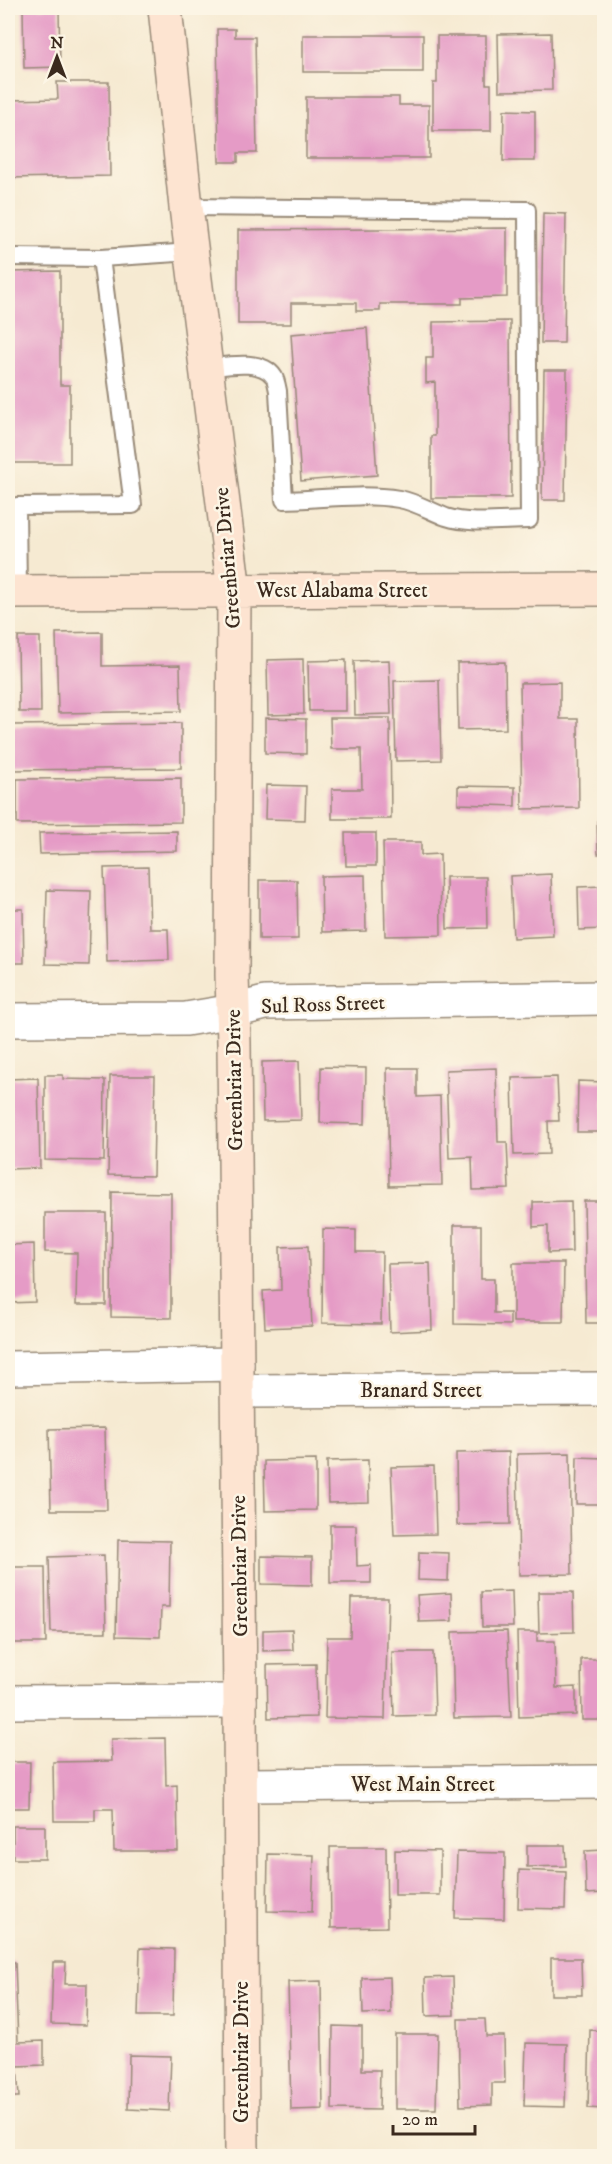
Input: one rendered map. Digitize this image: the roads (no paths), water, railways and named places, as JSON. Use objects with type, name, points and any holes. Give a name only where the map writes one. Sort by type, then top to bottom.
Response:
[{"type":"street","name":"Greenbriar Drive","points":[[165,8],[186,207],[234,591],[232,975],[238,1378],[242,2157]]},
{"type":"street","name":"West Alabama Street","points":[[13,592],[604,589]]},
{"type":"street","name":"Sul Ross Street","points":[[8,1020],[186,1019],[265,1003],[604,998]]},
{"type":"street","name":"Branard Street","points":[[8,1368],[238,1378],[604,1389]]},
{"type":"street","points":[[8,1702],[240,1701]]},
{"type":"street","name":"West Main Street","points":[[241,1785],[604,1782]]},
{"type":"lane","points":[[186,207],[527,210],[529,520],[462,520],[446,517],[401,499],[376,497],[284,500],[278,391],[275,377],[266,369],[247,364],[206,368]]},
{"type":"lane","points":[[8,257],[101,258],[192,252]]},
{"type":"lane","points":[[13,592],[17,506],[133,505],[101,258]]}]
